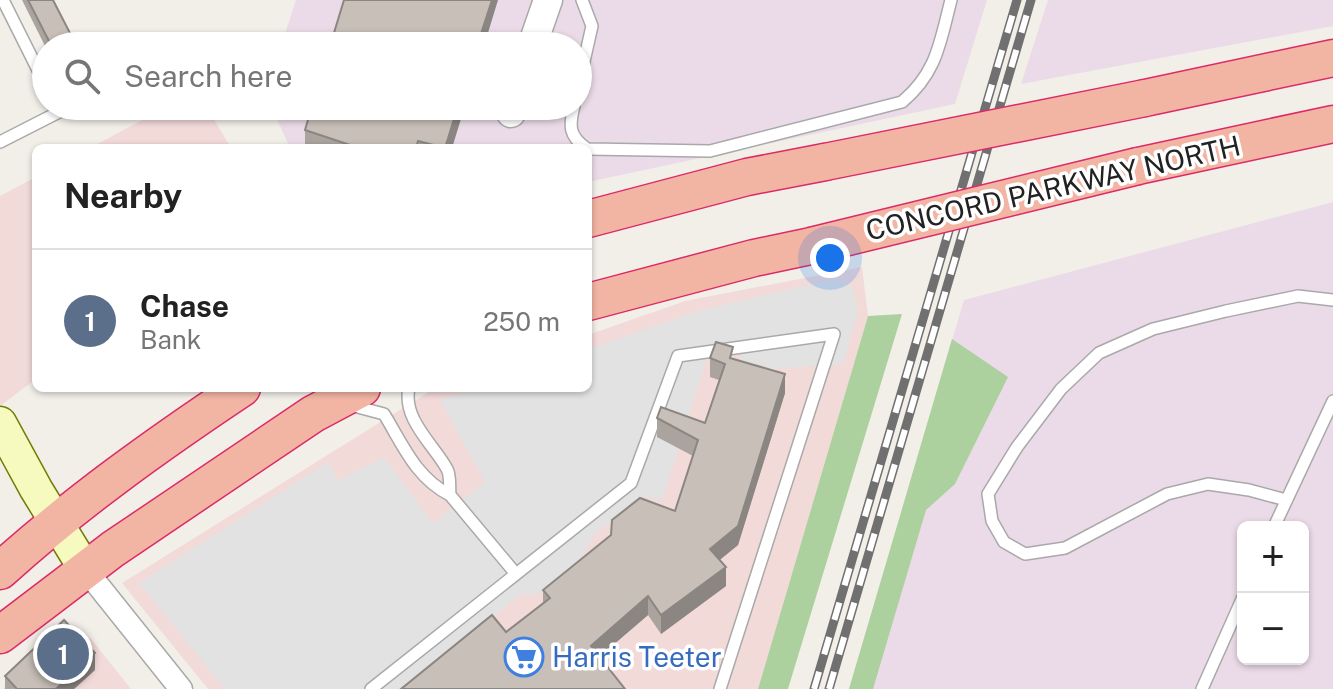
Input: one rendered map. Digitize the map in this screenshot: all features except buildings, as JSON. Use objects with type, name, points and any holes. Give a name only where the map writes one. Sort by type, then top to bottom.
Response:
[{"type":"highway","points":[[592,218],[747,177],[1333,58]]},
{"type":"highway","name":"CONCORD PARKWAY NORTH","points":[[592,301],[754,258],[1138,166],[1333,124]]},
{"type":"highway","points":[[0,571],[163,441],[236,392]]},
{"type":"highway","points":[[0,635],[85,569],[269,443],[350,395]]},
{"type":"main road","points":[[0,423],[85,569]]},
{"type":"street","points":[[537,32],[548,0]]},
{"type":"street","points":[[85,569],[174,686]]},
{"type":"lane","points":[[3,0],[32,58]]},
{"type":"lane","points":[[582,0],[592,26],[591,32]]},
{"type":"lane","points":[[592,148],[710,151],[902,102],[920,87],[934,65],[951,0]]},
{"type":"lane","points":[[0,142],[43,120]]},
{"type":"lane","points":[[572,120],[570,131],[580,144]]},
{"type":"lane","points":[[1286,500],[1208,484],[1167,494],[1065,548],[1025,554],[1004,542],[992,521],[988,494],[1017,447],[1061,389],[1099,353],[1153,329],[1226,311],[1298,296],[1333,300]]},
{"type":"lane","points":[[371,689],[631,483],[678,356],[834,334],[720,689]]},
{"type":"lane","points":[[408,392],[407,399],[425,441],[449,472],[450,495]]},
{"type":"lane","points":[[350,395],[384,414],[414,467],[434,487],[450,495],[516,574]]},
{"type":"lane","points":[[1277,521],[1333,401]]},
{"type":"lane","points":[[1202,689],[1237,610]]},
{"type":"shaded area","points":[[296,0],[987,0],[955,104],[592,181],[592,144],[288,144],[277,120],[592,120],[592,32],[286,32]]},
{"type":"shaded area","points":[[1048,0],[1333,0],[1333,26],[1021,84]]},
{"type":"shaded area","points":[[142,120],[214,120],[229,144],[97,144]]},
{"type":"shaded area","points":[[32,179],[32,382],[0,406],[0,196]]},
{"type":"shaded area","points":[[1333,202],[1333,689],[849,689],[964,300]]},
{"type":"shaded area","points":[[862,267],[868,316],[758,689],[208,689],[122,583],[429,392],[592,392],[592,334],[685,301]]},
{"type":"shaded area","points":[[834,279],[851,285],[858,310],[843,364],[743,371],[740,354],[706,361],[662,500],[643,497],[594,535],[581,559],[535,595],[521,594],[404,689],[225,689],[139,583],[328,462],[338,480],[384,457],[433,523],[485,482],[440,400],[464,392],[592,392],[592,348],[699,311]]},
{"type":"shaded area","points":[[63,631],[91,639],[131,689],[3,689]]},
{"type":"green space","points":[[902,314],[788,689],[758,689],[868,316]]},
{"type":"green space","points":[[952,339],[1008,377],[955,484],[926,510],[873,689],[849,689]]},
{"type":"railway","points":[[814,689],[1017,0]]},
{"type":"railway","points":[[829,689],[1031,0]]},
{"type":"place","name":"Chase","points":[[63,654]]},
{"type":"place","name":"Harris Teeter","points":[[524,657]]}]
